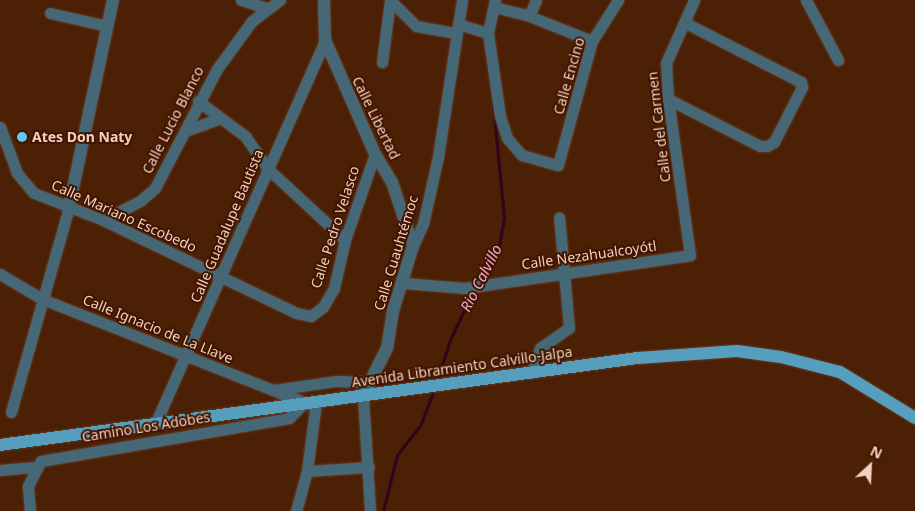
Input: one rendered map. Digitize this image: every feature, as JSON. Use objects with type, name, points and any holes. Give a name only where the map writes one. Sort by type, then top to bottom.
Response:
[{"type":"main road","name":"Avenida Libramiento Calvillo-Jalpa","points":[[0,445],[156,422],[638,358],[737,351],[781,356],[840,372],[915,418]]},
{"type":"street","points":[[10,412],[69,207],[113,0]]},
{"type":"street","points":[[241,0],[267,8]]},
{"type":"street","name":"Calle Lucio Blanco","points":[[103,220],[140,202],[155,188],[198,102],[237,40],[267,8],[280,0]]},
{"type":"street","name":"Calle Libertad","points":[[324,0],[325,40],[375,154],[392,182],[413,246]]},
{"type":"street","points":[[390,0],[416,26],[457,28],[488,33],[495,3],[592,41]]},
{"type":"street","points":[[382,62],[390,0]]},
{"type":"street","name":"Calle Cuauhtémoc","points":[[363,396],[372,382],[387,348],[413,246],[423,224],[438,157],[462,0]]},
{"type":"street","points":[[529,16],[536,0]]},
{"type":"street","name":"Calle Encino","points":[[488,33],[500,116],[507,138],[522,155],[558,165],[592,41],[618,0]]},
{"type":"street","name":"Calle del Carmen","points":[[690,255],[668,99],[666,62],[694,0]]},
{"type":"street","points":[[806,0],[838,60]]},
{"type":"street","points":[[50,13],[107,26]]},
{"type":"street","points":[[668,99],[760,146],[767,146],[774,142],[802,87],[801,82],[684,22]]},
{"type":"street","name":"Calle Guadalupe Bautista","points":[[156,422],[223,276],[267,168],[325,40]]},
{"type":"street","points":[[198,102],[218,119],[245,136],[267,168],[345,240]]},
{"type":"street","points":[[184,131],[218,119]]},
{"type":"street","name":"Calle Mariano Escobedo","points":[[0,127],[17,173],[34,193],[103,220],[223,276],[296,314]]},
{"type":"street","name":"Calle Pedro Velasco","points":[[296,314],[311,316],[323,307],[334,288],[345,240],[375,154]]},
{"type":"street","points":[[532,373],[540,348],[569,328],[566,273],[559,217]]},
{"type":"street","name":"Calle Nezahualcoyótl","points":[[403,283],[465,288],[690,255]]},
{"type":"street","name":"Calle Ignacio de La Llave","points":[[0,274],[42,299],[107,323],[186,358],[309,403]]},
{"type":"street","points":[[272,390],[336,381],[372,382]]},
{"type":"street","points":[[363,396],[369,467],[370,511]]},
{"type":"street","points":[[296,511],[307,471],[309,403]]},
{"type":"street","name":"Camino Los Adobes","points":[[36,467],[42,460],[58,456],[289,418],[309,403]]},
{"type":"street","points":[[0,470],[36,467],[28,486],[30,511]]},
{"type":"street","points":[[307,471],[369,467]]},
{"type":"waterway","name":"Rio Calvillo","points":[[477,284],[499,246],[504,218],[493,103]]},
{"type":"waterway","name":"Rio Calvillo","points":[[436,383],[450,340],[474,289]]},
{"type":"waterway","name":"Rio Calvillo","points":[[383,511],[397,455],[420,426],[434,389]]},
{"type":"place","name":"Ates Don Naty","points":[[22,137]]}]
